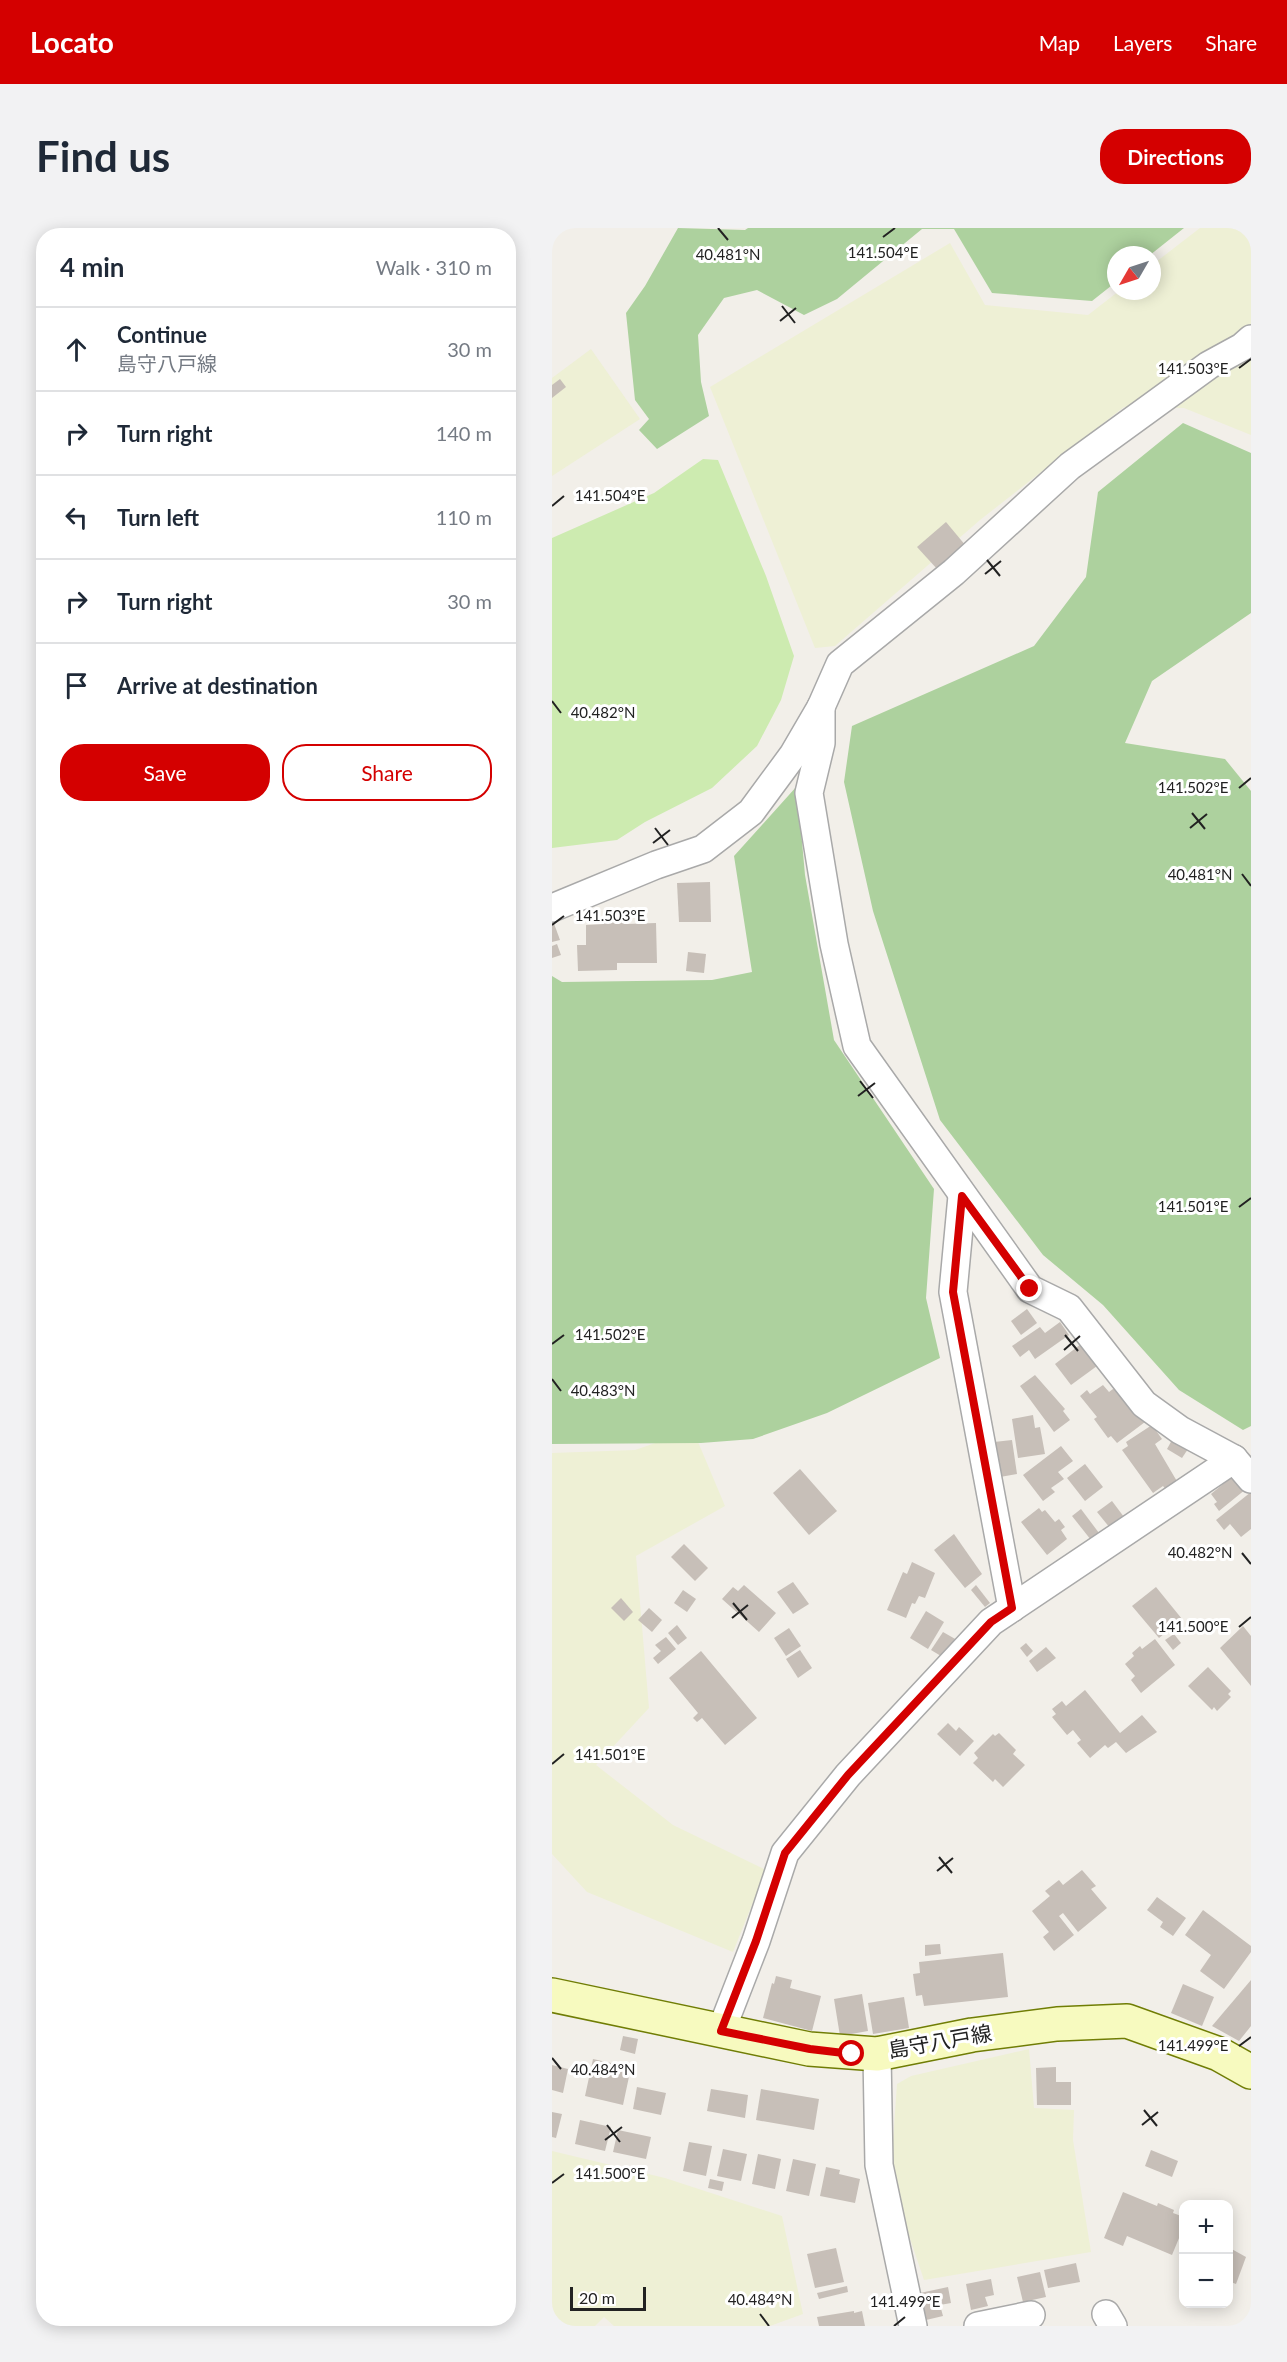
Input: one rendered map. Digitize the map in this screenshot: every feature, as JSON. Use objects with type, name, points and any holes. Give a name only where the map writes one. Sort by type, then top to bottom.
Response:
[{"type":"main road","name":"島守八戸線","points":[[552,1995],[810,2049],[877,2054],[972,2035],[1047,2025],[1127,2021],[1219,2054],[1251,2072]]},
{"type":"street","points":[[552,908],[656,865],[703,849],[751,812],[793,755],[820,707],[840,664],[954,572],[1070,466],[1209,365],[1242,347],[1251,339]]},
{"type":"street","points":[[721,2031],[756,1941],[785,1853],[848,1775],[991,1622],[1242,1469],[1144,1404],[1069,1308],[1030,1289],[857,1046],[834,944],[809,793],[821,743],[820,707]]},
{"type":"street","points":[[962,1196],[953,1292],[1012,1608]]},
{"type":"street","points":[[877,2054],[879,2164],[913,2326]]},
{"type":"street","points":[[978,2326],[1031,2315]]},
{"type":"green space","points":[[678,228],[745,230],[748,228],[1184,228],[1161,246],[1107,246],[1107,289],[1092,301],[992,293],[954,229],[922,229],[837,299],[804,315],[757,290],[724,298],[698,335],[701,382],[709,416],[657,449],[639,430],[649,419],[635,400],[626,313],[645,286]]},
{"type":"green space","points":[[1200,228],[1251,228],[1251,435],[1184,408],[1124,407],[980,520],[835,646],[815,648],[710,387],[950,243],[985,305],[1088,315],[1107,300],[1161,300],[1161,258]]},
{"type":"green space","points":[[591,349],[640,419],[552,476],[552,378]]},
{"type":"green space","points":[[1183,423],[1251,453],[1251,613],[1152,681],[1125,743],[1225,759],[1251,791],[1251,1426],[1243,1430],[1179,1390],[1103,1305],[1043,1255],[940,1120],[873,911],[844,782],[852,726],[1034,646],[1086,577],[1098,492]]},
{"type":"green space","points":[[703,459],[718,460],[766,576],[794,656],[781,700],[757,746],[712,788],[645,822],[617,840],[552,848],[552,538],[654,493]]},
{"type":"green space","points":[[797,786],[805,875],[834,1040],[934,1189],[926,1298],[940,1358],[827,1413],[753,1439],[701,1443],[552,1444],[552,976],[562,982],[712,980],[752,972],[734,856]]},
{"type":"green space","points":[[693,1430],[725,1506],[636,1556],[649,1708],[596,1765],[673,1825],[766,1870],[733,1952],[587,1892],[552,1854],[552,1453],[635,1450]]},
{"type":"green space","points":[[1029,2049],[1034,2108],[1074,2110],[1073,2140],[1091,2252],[924,2280],[903,2218],[892,2156],[897,2084],[911,2076]]},
{"type":"green space","points":[[552,2151],[665,2178],[782,2216],[803,2314],[770,2326],[614,2326],[604,2317],[595,2326],[554,2326],[552,2324]]},
{"type":"building","points":[[560,379],[566,387],[552,398],[552,385]]},
{"type":"building","points":[[946,522],[966,546],[938,570],[917,547]]},
{"type":"building","points":[[710,882],[711,922],[679,922],[677,883]]},
{"type":"building","points":[[552,918],[560,940],[552,942]]},
{"type":"building","points":[[603,920],[627,920],[627,924],[656,923],[657,963],[617,963],[617,970],[578,971],[577,945],[586,945],[586,925],[604,924]]},
{"type":"building","points":[[557,944],[561,955],[552,958],[552,946]]},
{"type":"building","points":[[688,952],[706,954],[704,973],[686,971]]},
{"type":"building","points":[[1027,1309],[1037,1323],[1021,1335],[1011,1321]]},
{"type":"building","points":[[1060,1322],[1069,1335],[1035,1359],[1029,1350],[1020,1357],[1012,1346],[1040,1327],[1045,1333]]},
{"type":"building","points":[[1081,1344],[1097,1366],[1071,1385],[1055,1364]]},
{"type":"building","points":[[1035,1375],[1065,1409],[1063,1411],[1070,1420],[1054,1432],[1020,1386]]},
{"type":"building","points":[[1103,1385],[1109,1392],[1117,1386],[1145,1422],[1117,1443],[1111,1436],[1108,1438],[1094,1419],[1097,1417],[1080,1396],[1087,1390],[1090,1394]]},
{"type":"building","points":[[1033,1415],[1035,1428],[1040,1427],[1045,1454],[1018,1458],[1012,1419]]},
{"type":"building","points":[[1152,1425],[1162,1439],[1155,1444],[1178,1483],[1167,1491],[1163,1486],[1153,1493],[1122,1450],[1128,1446],[1126,1442]]},
{"type":"building","points":[[1012,1440],[1017,1474],[1000,1477],[994,1442]]},
{"type":"building","points":[[1172,1440],[1188,1449],[1182,1458],[1167,1449]]},
{"type":"building","points":[[1061,1446],[1073,1461],[1058,1472],[1064,1479],[1051,1488],[1055,1492],[1043,1501],[1023,1475]]},
{"type":"building","points":[[1085,1464],[1103,1487],[1085,1501],[1067,1478]]},
{"type":"building","points":[[800,1469],[837,1511],[809,1535],[773,1493]]},
{"type":"building","points":[[1234,1475],[1246,1489],[1219,1511],[1214,1504],[1217,1502],[1211,1494]]},
{"type":"building","points":[[1251,1492],[1251,1529],[1241,1537],[1230,1524],[1224,1530],[1216,1520]]},
{"type":"building","points":[[1112,1501],[1124,1517],[1110,1528],[1097,1512]]},
{"type":"building","points":[[1039,1508],[1042,1512],[1045,1510],[1055,1522],[1059,1519],[1065,1527],[1061,1530],[1067,1539],[1047,1555],[1021,1522]]},
{"type":"building","points":[[1081,1509],[1099,1533],[1091,1540],[1072,1516]]},
{"type":"building","points":[[954,1534],[982,1574],[965,1588],[934,1550]]},
{"type":"building","points":[[684,1544],[708,1568],[695,1581],[671,1557]]},
{"type":"building","points":[[912,1562],[935,1573],[925,1598],[919,1596],[915,1604],[912,1603],[906,1618],[887,1610],[903,1572],[907,1574]]},
{"type":"building","points":[[793,1582],[809,1604],[793,1614],[777,1592]]},
{"type":"building","points":[[744,1585],[776,1613],[759,1632],[722,1599],[733,1587],[738,1591]]},
{"type":"building","points":[[976,1585],[990,1603],[985,1607],[971,1590]]},
{"type":"building","points":[[1156,1587],[1182,1619],[1159,1638],[1132,1606]]},
{"type":"building","points":[[683,1590],[696,1599],[687,1612],[674,1603]]},
{"type":"building","points":[[621,1598],[633,1612],[624,1621],[611,1608]]},
{"type":"building","points":[[649,1608],[662,1620],[652,1632],[638,1620]]},
{"type":"building","points":[[926,1611],[944,1622],[928,1649],[910,1638]]},
{"type":"building","points":[[677,1625],[687,1638],[678,1645],[668,1633]]},
{"type":"building","points":[[1243,1626],[1251,1636],[1251,1686],[1220,1648]]},
{"type":"building","points":[[789,1628],[801,1646],[786,1656],[774,1638]]},
{"type":"building","points":[[943,1632],[957,1640],[946,1659],[931,1650]]},
{"type":"building","points":[[1174,1634],[1181,1643],[1173,1650],[1165,1640]]},
{"type":"building","points":[[666,1637],[676,1649],[658,1664],[653,1658],[661,1651],[655,1645]]},
{"type":"building","points":[[1155,1639],[1175,1665],[1141,1693],[1131,1680],[1135,1676],[1125,1664],[1140,1646],[1142,1649]]},
{"type":"building","points":[[1026,1643],[1033,1651],[1027,1657],[1020,1648]]},
{"type":"building","points":[[1046,1647],[1056,1658],[1037,1672],[1029,1661]]},
{"type":"building","points":[[800,1650],[812,1668],[798,1678],[786,1659]]},
{"type":"building","points":[[701,1651],[757,1718],[725,1745],[702,1718],[697,1722],[693,1718],[698,1713],[669,1678]]},
{"type":"building","points":[[1208,1667],[1231,1691],[1228,1694],[1231,1697],[1217,1711],[1214,1707],[1212,1710],[1188,1686]]},
{"type":"building","points":[[1085,1690],[1120,1733],[1142,1715],[1157,1732],[1126,1753],[1116,1742],[1108,1748],[1105,1745],[1090,1758],[1077,1743],[1081,1740],[1073,1730],[1067,1735],[1052,1717],[1056,1714],[1052,1709],[1062,1701],[1066,1706]]},
{"type":"building","points":[[948,1723],[956,1731],[959,1727],[974,1741],[960,1756],[937,1734]]},
{"type":"building","points":[[999,1733],[1016,1750],[1013,1754],[1025,1765],[1003,1787],[995,1779],[993,1782],[973,1763],[978,1758],[974,1753],[993,1734],[995,1736]]},
{"type":"building","points":[[1082,1870],[1096,1886],[1091,1889],[1107,1908],[1078,1932],[1063,1913],[1059,1916],[1074,1935],[1054,1951],[1043,1937],[1049,1932],[1032,1911],[1050,1896],[1045,1891],[1059,1880],[1063,1885]]},
{"type":"building","points":[[1157,1897],[1186,1918],[1173,1936],[1160,1927],[1163,1922],[1147,1910]]},
{"type":"building","points":[[1203,1910],[1251,1946],[1251,1952],[1224,1989],[1200,1971],[1211,1955],[1185,1935]]},
{"type":"building","points":[[940,1944],[941,1954],[925,1956],[925,1945]]},
{"type":"building","points":[[1003,1953],[1008,1997],[924,2006],[922,1995],[916,1996],[913,1974],[920,1973],[919,1962]]},
{"type":"building","points":[[776,1976],[792,1980],[790,1988],[821,1996],[812,2031],[763,2018]]},
{"type":"building","points":[[1251,1980],[1251,2026],[1239,2041],[1212,2026]]},
{"type":"building","points":[[1183,1984],[1214,1997],[1202,2026],[1171,2013]]},
{"type":"building","points":[[862,1994],[868,2031],[840,2036],[834,1999]]},
{"type":"building","points":[[904,1997],[909,2028],[873,2034],[868,2003]]},
{"type":"building","points":[[623,2036],[638,2039],[635,2054],[620,2050]]},
{"type":"building","points":[[593,2059],[611,2063],[610,2067],[630,2072],[623,2105],[585,2096]]},
{"type":"building","points":[[552,2065],[568,2069],[563,2093],[552,2090]]},
{"type":"building","points":[[1056,2067],[1056,2082],[1071,2082],[1071,2105],[1037,2105],[1036,2068]]},
{"type":"building","points":[[637,2087],[666,2093],[661,2115],[633,2109]]},
{"type":"building","points":[[711,2089],[748,2095],[745,2118],[707,2111]]},
{"type":"building","points":[[761,2089],[819,2099],[814,2130],[756,2120]]},
{"type":"building","points":[[552,2112],[562,2114],[556,2138],[552,2137]]},
{"type":"building","points":[[580,2120],[611,2127],[605,2151],[575,2144]]},
{"type":"building","points":[[618,2130],[651,2137],[646,2159],[613,2152]]},
{"type":"building","points":[[689,2142],[712,2146],[706,2176],[683,2171]]},
{"type":"building","points":[[723,2149],[747,2154],[741,2181],[717,2176]]},
{"type":"building","points":[[1151,2150],[1178,2161],[1172,2177],[1145,2166]]},
{"type":"building","points":[[758,2154],[781,2159],[775,2189],[752,2184]]},
{"type":"building","points":[[793,2159],[816,2164],[809,2196],[786,2191]]},
{"type":"building","points":[[826,2167],[840,2170],[839,2174],[860,2179],[855,2203],[820,2196]]},
{"type":"building","points":[[710,2179],[724,2182],[722,2191],[708,2188]]},
{"type":"building","points":[[1123,2192],[1157,2206],[1158,2203],[1174,2210],[1173,2213],[1179,2215],[1179,2238],[1172,2255],[1127,2236],[1123,2246],[1104,2238]]},
{"type":"building","points":[[836,2248],[844,2282],[815,2288],[807,2254]]},
{"type":"building","points":[[1233,2250],[1246,2257],[1236,2284],[1233,2283]]},
{"type":"building","points":[[1076,2263],[1080,2282],[1048,2288],[1044,2270]]},
{"type":"building","points":[[1040,2272],[1046,2297],[1023,2302],[1017,2277]]},
{"type":"building","points":[[991,2279],[994,2295],[985,2297],[988,2306],[971,2310],[966,2284]]},
{"type":"building","points":[[847,2286],[848,2292],[819,2299],[817,2293]]},
{"type":"building","points":[[948,2287],[951,2303],[940,2305],[943,2316],[926,2320],[920,2293]]},
{"type":"building","points":[[854,2311],[854,2313],[862,2311],[865,2326],[819,2326],[817,2317]]},
{"type":"route","points":[[852,2054],[810,2049],[721,2031],[756,1941],[785,1853],[848,1775],[991,1622],[1012,1608],[953,1292],[962,1196],[1030,1289]]}]
